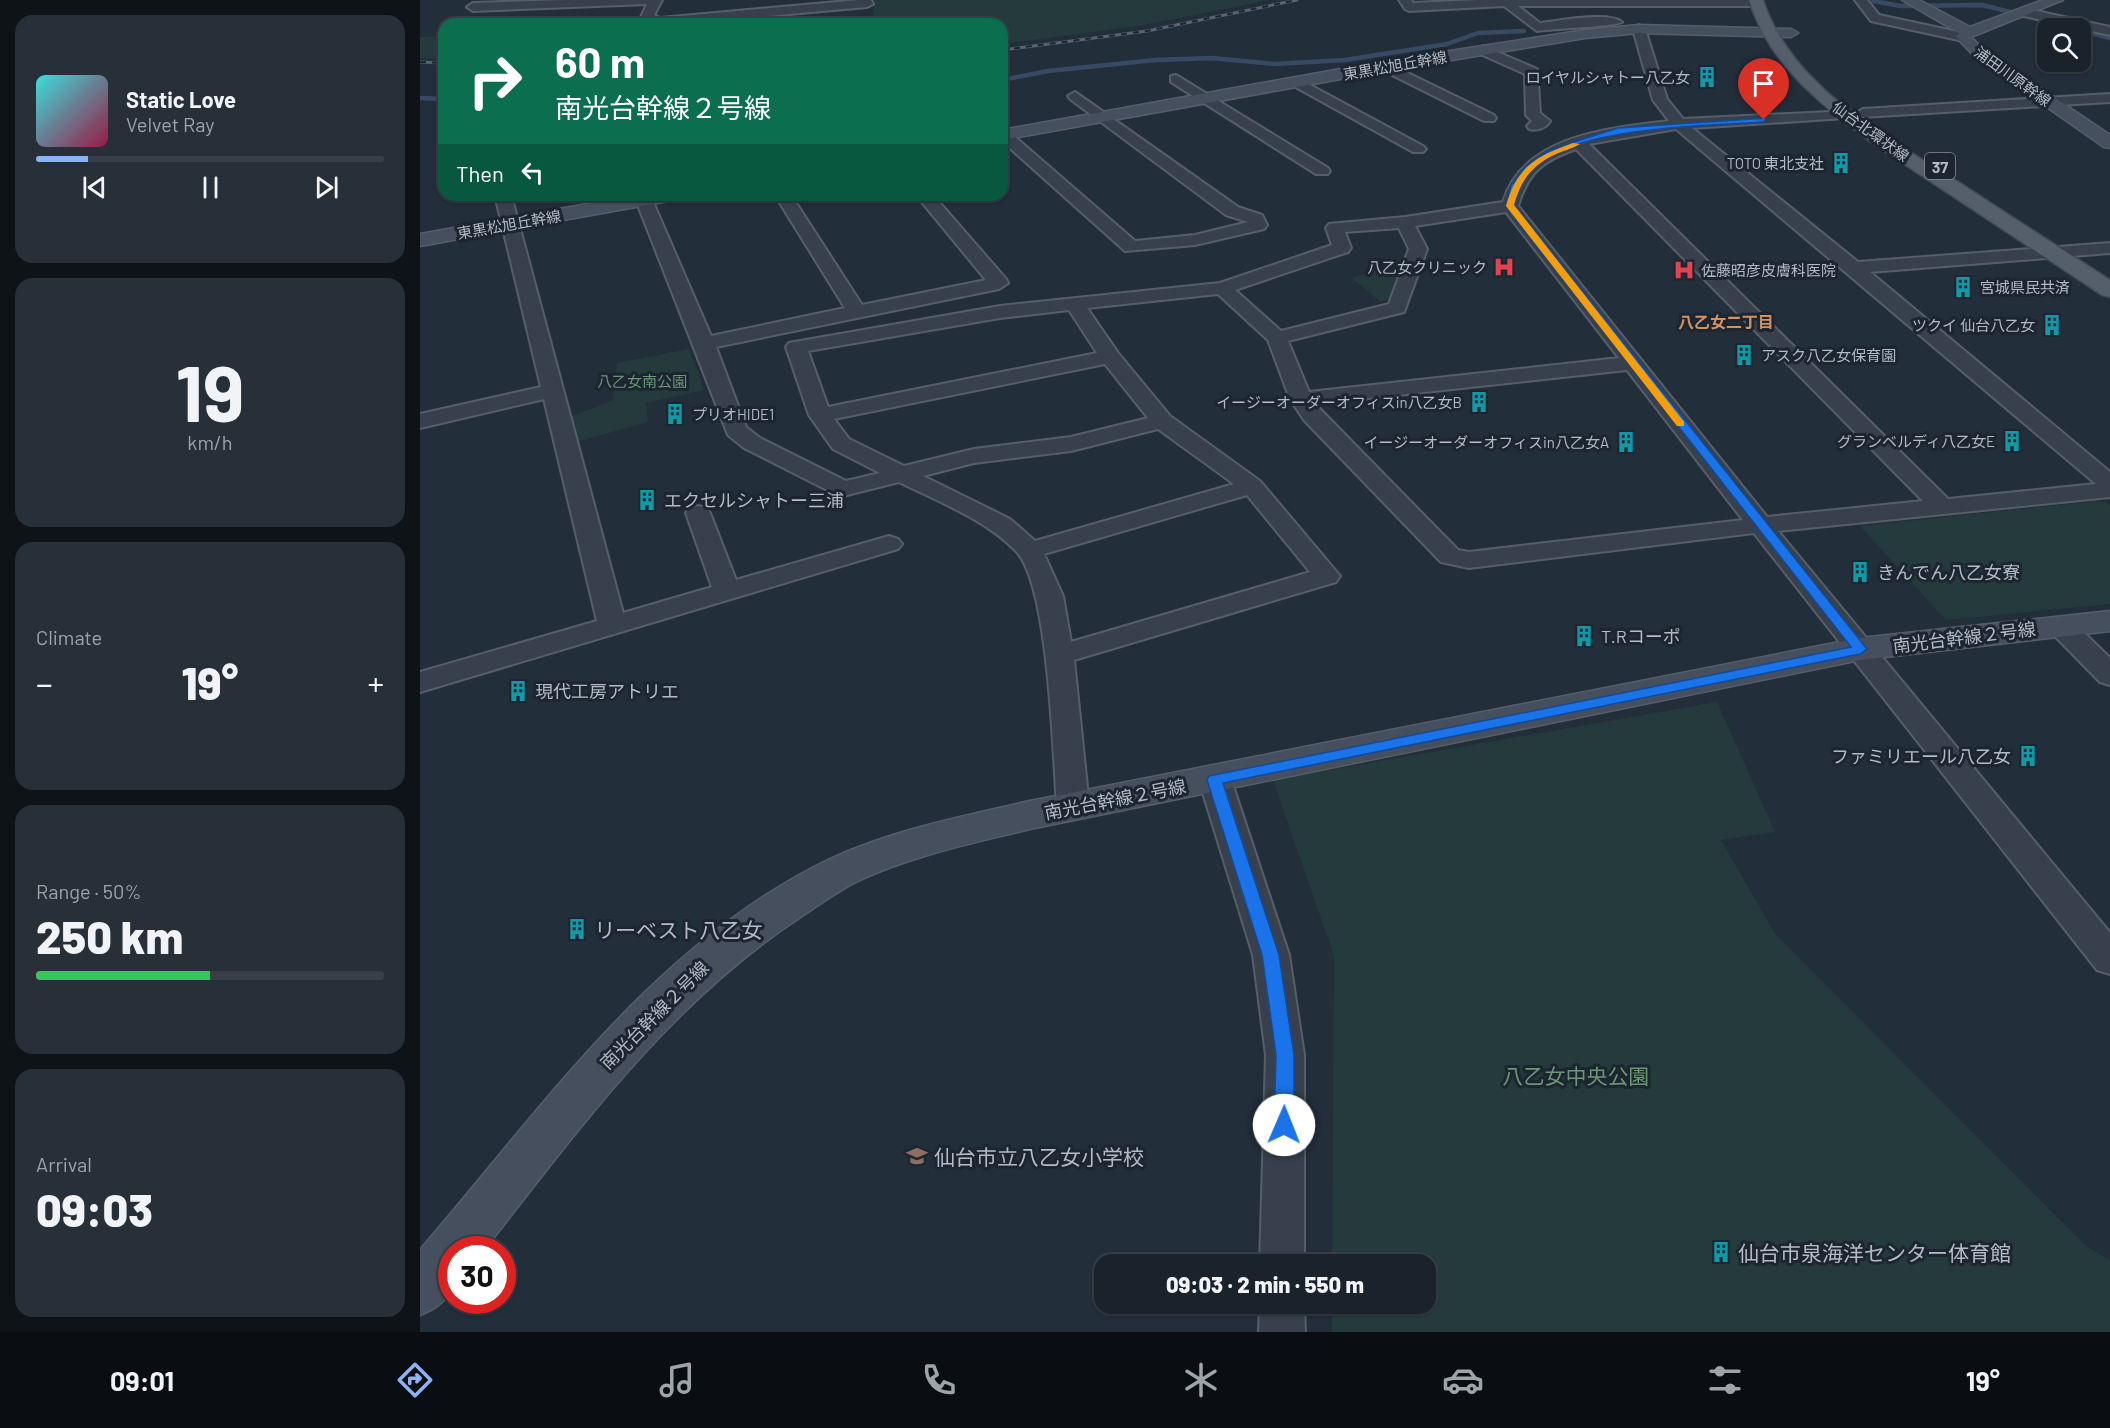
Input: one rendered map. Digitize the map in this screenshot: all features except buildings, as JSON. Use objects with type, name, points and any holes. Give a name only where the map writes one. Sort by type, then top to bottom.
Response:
[{"type":"main road","name":"仙台北環状線","points":[[1756,1],[1767,32],[1793,67],[1854,114]]},
{"type":"main road","name":"仙台北環状線","points":[[1783,16],[1791,33],[1827,82],[1877,138],[2063,252],[2110,275]]},
{"type":"main road","name":"仙台北環状線","points":[[2063,252],[2110,290]]},
{"type":"street","points":[[481,0],[473,7],[655,0],[647,17],[649,18]]},
{"type":"street","points":[[705,18],[867,4],[865,0]]},
{"type":"street","points":[[1405,0],[1409,7],[1507,3],[1756,1]]},
{"type":"street","points":[[1861,0],[1875,18],[1966,34]]},
{"type":"street","name":"浦田川原幹線","points":[[2056,0],[1966,34],[1979,53],[2110,143]]},
{"type":"street","points":[[1507,3],[1537,27],[1596,21],[1642,24],[1628,2]]},
{"type":"street","points":[[1915,3],[1966,34]]},
{"type":"street","points":[[2018,14],[2110,31]]},
{"type":"street","points":[[1639,29],[1660,100],[1680,125],[2110,484]]},
{"type":"street","name":"東黒松旭丘幹線","points":[[1008,133],[1385,66],[1639,29],[1791,33]]},
{"type":"street","points":[[1483,50],[1533,72],[1533,115],[1543,121],[1534,126]]},
{"type":"street","points":[[1385,66],[1488,118]]},
{"type":"street","points":[[1176,79],[1322,171]]},
{"type":"street","points":[[1297,82],[1418,149]]},
{"type":"street","points":[[1008,138],[1131,247],[1196,240],[1258,225],[1257,219],[1232,211],[1075,96]]},
{"type":"street","points":[[1510,206],[1515,186],[1528,168],[1550,154],[1618,130],[2110,98]]},
{"type":"street","points":[[1579,143],[1942,507]]},
{"type":"street","points":[[504,201],[612,625]]},
{"type":"street","name":"東黒松旭丘幹線","points":[[420,240],[622,201]]},
{"type":"street","points":[[644,201],[704,343],[736,430],[752,443],[843,489],[974,456],[1071,444],[1162,421]]},
{"type":"street","points":[[787,201],[856,310]]},
{"type":"street","points":[[704,343],[856,310],[999,283],[929,201]]},
{"type":"street","points":[[1073,806],[1059,655],[1050,596],[1030,550],[1001,524],[841,444],[820,415],[796,347],[1000,312],[1222,288],[1342,248],[1335,228],[1405,222],[1510,206]]},
{"type":"street","points":[[1510,206],[1760,525],[2110,958]]},
{"type":"street","points":[[1277,338],[1398,308],[1418,249],[1405,222]]},
{"type":"street","points":[[1854,268],[2110,248]]},
{"type":"street","points":[[1222,288],[1277,338],[1301,399],[1312,415],[1450,556],[1469,560],[1760,525],[2110,490]]},
{"type":"street","points":[[1059,655],[1327,576],[1252,486],[1162,421],[1110,357],[1074,303]]},
{"type":"street","points":[[820,415],[1110,357]]},
{"type":"street","points":[[1301,399],[1632,363]]},
{"type":"street","points":[[420,421],[552,391]]},
{"type":"street","points":[[1030,550],[1252,486]]},
{"type":"street","points":[[698,513],[727,591]]},
{"type":"street","points":[[420,682],[889,544]]},
{"type":"street","name":"南光台幹線２号線","points":[[463,1236],[618,1047],[706,961],[774,912],[847,869],[942,836],[1073,806],[1215,780],[1860,649],[2110,621]]},
{"type":"street","points":[[2061,626],[2110,675]]},
{"type":"street","points":[[1215,780],[1271,955],[1283,1044],[1282,1254]]},
{"type":"street","name":"南光台幹線２号線","points":[[420,1289],[438,1267]]},
{"type":"street","points":[[1282,1314],[1282,1332]]},
{"type":"green space","points":[[875,0],[1270,0],[1138,26],[1008,43],[1008,18],[873,18]]},
{"type":"green space","points":[[438,36],[438,60],[420,58],[420,37]]},
{"type":"green space","points":[[1382,268],[1398,271],[1389,299],[1381,302],[1352,278]]},
{"type":"green space","name":"八乙女南公園","points":[[689,349],[704,390],[646,403],[648,422],[576,442],[565,419],[613,400],[617,363]]},
{"type":"green space","points":[[2100,501],[2110,505],[2110,604],[1946,620],[1860,526]]},
{"type":"green space","name":"八乙女中央公園","points":[[1717,702],[1775,832],[1721,840],[1775,934],[2086,1246],[2110,1260],[2110,1332],[1332,1332],[1332,1314],[1436,1314],[1436,1254],[1332,1254],[1334,956],[1273,780]]},
{"type":"waterway","points":[[1873,1],[1901,6],[1982,5],[2037,19]]},
{"type":"waterway","points":[[1008,79],[1048,71],[1156,60],[1212,58],[1274,64],[1345,60],[1447,44],[1478,33],[1524,31]]},
{"type":"waterway","points":[[2091,33],[2110,38]]},
{"type":"waterway","points":[[420,98],[438,99]]},
{"type":"railway","points":[[1008,49],[1147,31],[1297,0]]},
{"type":"railway","points":[[420,62],[438,63]]},
{"type":"slow traffic","points":[[1576,144],[1550,154],[1528,168],[1515,186],[1510,206],[1680,424]]},
{"type":"place","name":"ロイヤルシャトー八乙女","points":[[1707,77]]},
{"type":"place","name":"TOTO 東北支社","points":[[1841,163]]},
{"type":"place","name":"八乙女クリニック","points":[[1504,267]]},
{"type":"place","name":"佐藤昭彦皮膚科医院","points":[[1684,270]]},
{"type":"place","name":"宮城県民共済","points":[[1963,287]]},
{"type":"place","name":"ツクイ 仙台八乙女","points":[[2052,325]]},
{"type":"place","name":"アスク八乙女保育園","points":[[1744,355]]},
{"type":"place","name":"イージーオーダーオフィスin八乙女B","points":[[1479,402]]},
{"type":"place","name":"プリオHIDE1","points":[[675,414]]},
{"type":"place","name":"グランベルディ八乙女E","points":[[2012,441]]},
{"type":"place","name":"イージーオーダーオフィスin八乙女A","points":[[1626,442]]},
{"type":"place","name":"エクセルシャトー三浦","points":[[647,500]]},
{"type":"place","name":"きんでん八乙女寮","points":[[1860,572]]},
{"type":"place","name":"T.Rコーポ","points":[[1584,636]]},
{"type":"place","name":"現代工房アトリエ","points":[[518,691]]},
{"type":"place","name":"ファミリエール八乙女","points":[[2028,756]]},
{"type":"place","name":"リーベスト八乙女","points":[[577,929]]},
{"type":"place","name":"仙台市立八乙女小学校","points":[[917,1156]]},
{"type":"place","name":"仙台市泉海洋センター体育館","points":[[1721,1252]]},
{"type":"district","name":"八乙女二丁目","points":[[1726,321]]},
{"type":"route","points":[[1284,1125],[1285,1055],[1271,955],[1215,780],[1860,649],[1510,206],[1515,186],[1528,168],[1550,154],[1579,143],[1618,130],[1764,120]]}]
